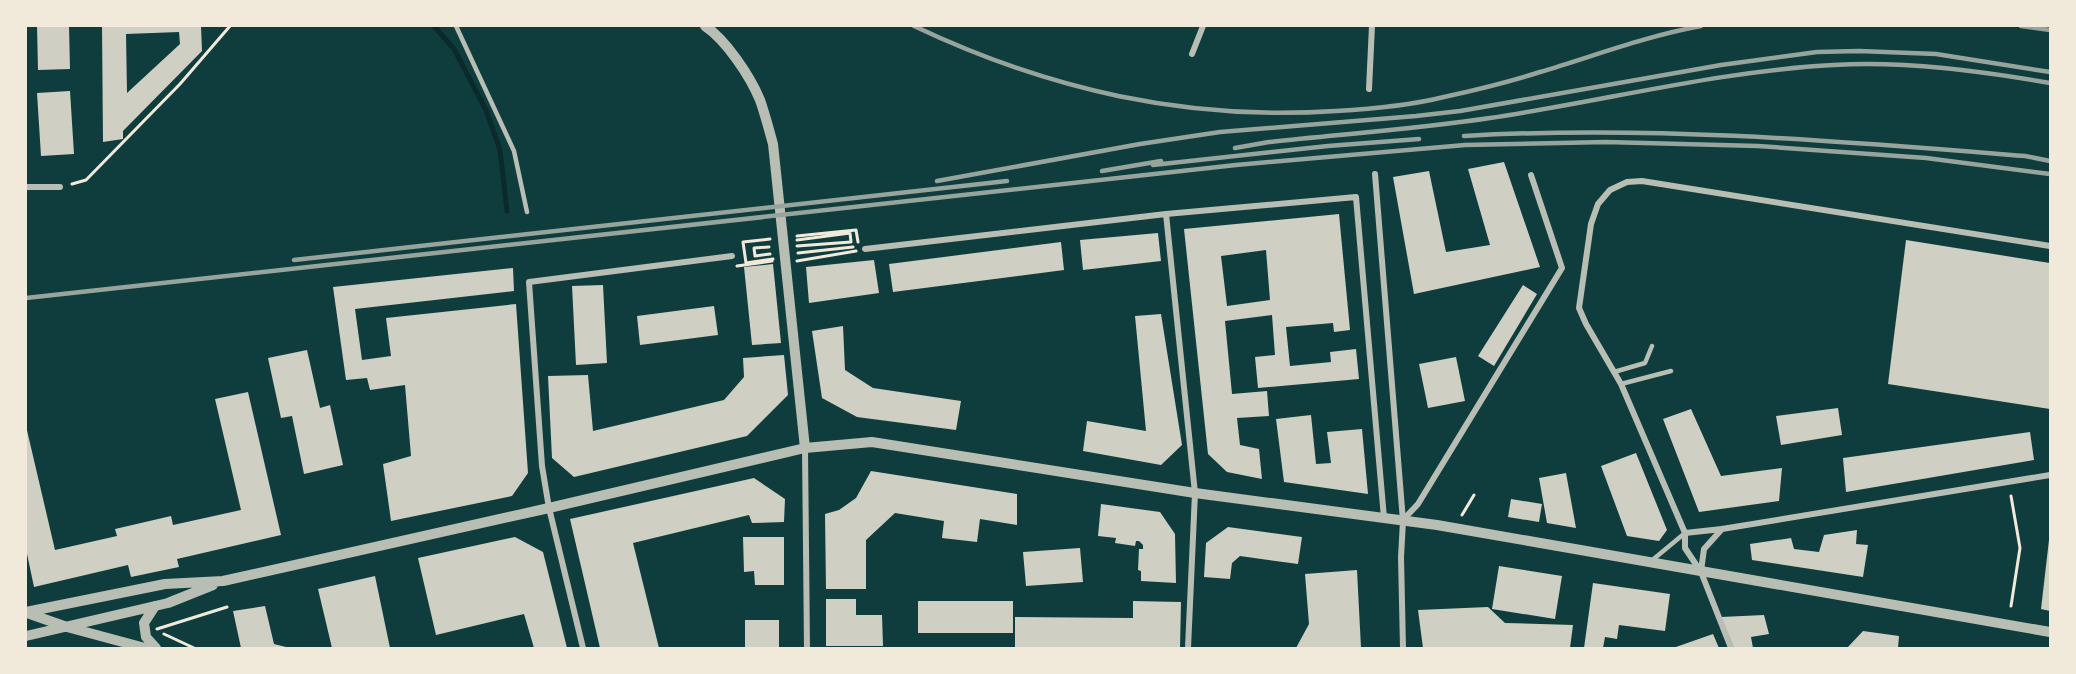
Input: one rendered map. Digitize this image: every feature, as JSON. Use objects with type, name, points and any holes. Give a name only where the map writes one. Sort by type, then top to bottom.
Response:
[{"type":"street","points":[[705,26],[713,31],[741,66],[759,99],[773,144],[805,448],[807,648]]},
{"type":"street","points":[[1192,54],[1203,26]]},
{"type":"street","points":[[1370,89],[1372,26]]},
{"type":"street","points":[[1375,174],[1402,521],[1403,648]]},
{"type":"street","points":[[1402,521],[1418,504],[1562,268],[1532,175]]},
{"type":"street","points":[[1731,648],[1701,572],[1685,548],[1685,533],[1621,384],[1579,308],[1591,224],[1598,204],[1610,190],[1627,182],[1642,181],[2050,246]]},
{"type":"street","points":[[26,187],[60,187]]},
{"type":"street","points":[[865,249],[1166,214],[1356,197],[1384,518]]},
{"type":"street","points":[[1166,214],[1195,493],[1188,648]]},
{"type":"street","points":[[584,648],[549,508],[542,466],[529,282],[732,256]]},
{"type":"street","points":[[26,636],[155,606],[223,581],[805,448],[872,442],[1195,493],[1384,518],[2050,632]]},
{"type":"street","points":[[1685,533],[1722,529],[2050,475]]},
{"type":"street","points":[[1701,572],[1704,549],[1722,529]]},
{"type":"street","points":[[26,612],[165,584],[223,581]]},
{"type":"street","points":[[155,606],[144,622],[146,637],[156,648]]},
{"type":"street","points":[[26,612],[67,627],[145,648]]},
{"type":"lane","points":[[456,26],[514,151],[527,213]]},
{"type":"lane","points":[[1614,372],[1645,363],[1652,346]]},
{"type":"lane","points":[[1621,384],[1671,371]]},
{"type":"lane","points":[[1649,563],[1685,533]]},
{"type":"path","points":[[60,187],[86,180],[180,84],[230,26]]},
{"type":"path","points":[[793,236],[856,230],[858,246],[799,254]]},
{"type":"path","points":[[772,238],[743,242],[746,262],[776,258],[775,253],[755,256],[754,248],[851,242],[850,233],[797,240]]},
{"type":"path","points":[[796,261],[865,249]]},
{"type":"path","points":[[732,256],[734,266],[776,261]]},
{"type":"path","points":[[1462,515],[1474,495]]},
{"type":"path","points":[[2011,496],[2020,548],[2011,606]]},
{"type":"path","points":[[194,648],[154,630],[227,607]]},
{"type":"building","points":[[37,26],[69,26],[70,69],[38,70]]},
{"type":"building","points":[[102,26],[201,26],[202,51],[123,131],[123,139],[103,142]],"holes":[[[179,32],[180,44],[127,93],[126,34]]]},
{"type":"building","points":[[70,91],[74,154],[41,156],[37,93]]},
{"type":"building","points":[[1504,162],[1540,267],[1414,294],[1393,177],[1429,171],[1446,252],[1490,245],[1468,169]]},
{"type":"building","points":[[1339,214],[1350,330],[1334,332],[1333,323],[1286,327],[1290,366],[1331,362],[1330,352],[1356,349],[1359,379],[1258,388],[1255,357],[1275,355],[1272,315],[1225,321],[1232,394],[1267,391],[1269,416],[1237,418],[1240,445],[1259,449],[1262,479],[1227,472],[1208,454],[1184,229]],"holes":[[[1266,250],[1270,300],[1227,306],[1221,256]]]},
{"type":"building","points":[[1158,233],[1161,261],[1083,270],[1080,240]]},
{"type":"building","points":[[1906,240],[2050,263],[2050,409],[1888,384]]},
{"type":"building","points":[[1061,242],[1064,270],[893,292],[889,264]]},
{"type":"building","points":[[874,260],[879,293],[809,303],[806,267]]},
{"type":"building","points":[[773,264],[781,343],[752,345],[744,267]]},
{"type":"building","points":[[513,268],[514,291],[355,309],[362,360],[391,356],[386,318],[516,304],[528,473],[512,496],[391,521],[383,464],[411,456],[405,385],[370,390],[367,378],[346,380],[333,287]]},
{"type":"building","points":[[603,285],[607,363],[576,365],[572,286]]},
{"type":"building","points":[[1523,285],[1537,294],[1494,366],[1478,356]]},
{"type":"building","points":[[714,306],[718,335],[640,345],[637,316]]},
{"type":"building","points":[[1161,314],[1182,445],[1161,465],[1083,451],[1087,421],[1146,431],[1135,316]]},
{"type":"building","points":[[843,326],[845,370],[873,388],[961,401],[956,430],[857,417],[822,398],[812,331]]},
{"type":"building","points":[[307,350],[320,408],[330,405],[343,465],[304,474],[292,416],[281,418],[268,358]]},
{"type":"building","points":[[784,355],[788,395],[747,436],[574,477],[552,458],[548,376],[588,375],[593,431],[724,400],[744,377],[743,358]]},
{"type":"building","points":[[1456,357],[1465,401],[1428,408],[1419,364]]},
{"type":"building","points":[[248,392],[281,535],[177,559],[179,567],[131,577],[128,565],[34,587],[26,549],[26,426],[55,550],[117,536],[115,529],[171,516],[173,525],[241,510],[215,399]]},
{"type":"building","points":[[1838,408],[1842,435],[1781,445],[1776,416]]},
{"type":"building","points":[[1691,409],[1721,476],[1782,468],[1779,501],[1699,512],[1663,419]]},
{"type":"building","points":[[1311,415],[1316,464],[1331,463],[1327,432],[1362,429],[1368,494],[1284,482],[1276,419]]},
{"type":"building","points":[[2030,432],[2034,460],[1846,492],[1843,458]]},
{"type":"building","points":[[1636,453],[1667,530],[1659,541],[1627,536],[1601,466]]},
{"type":"building","points":[[871,471],[1017,494],[1017,525],[980,519],[977,542],[942,538],[944,521],[895,513],[866,540],[866,589],[826,589],[825,514],[839,510],[856,498]]},
{"type":"building","points":[[1566,473],[1576,528],[1547,523],[1539,478]]},
{"type":"building","points":[[754,478],[785,499],[784,522],[752,523],[749,515],[633,543],[659,648],[600,648],[570,519]]},
{"type":"building","points":[[1511,499],[1542,504],[1539,522],[1508,517]]},
{"type":"building","points":[[1101,504],[1160,512],[1175,534],[1176,583],[1141,581],[1141,571],[1138,570],[1139,549],[1143,549],[1143,545],[1139,541],[1136,541],[1135,546],[1115,543],[1116,538],[1098,536]]},
{"type":"building","points":[[1228,527],[1302,537],[1298,564],[1240,556],[1232,563],[1230,579],[1204,577],[1206,543]]},
{"type":"building","points":[[1857,530],[1856,544],[1868,545],[1863,577],[1752,560],[1750,544],[1791,538],[1794,549],[1819,552],[1824,535]]},
{"type":"building","points":[[515,537],[543,552],[567,648],[534,648],[524,614],[436,635],[418,558]]},
{"type":"building","points":[[743,537],[784,537],[784,585],[755,585],[754,571],[744,572]]},
{"type":"building","points":[[2050,540],[2050,611],[2041,609]]},
{"type":"building","points":[[1080,548],[1083,582],[1026,586],[1023,552]]},
{"type":"building","points":[[1499,566],[1562,576],[1555,619],[1492,609]]},
{"type":"building","points":[[1357,570],[1361,648],[1296,648],[1309,624],[1305,574]]},
{"type":"building","points":[[375,576],[390,648],[332,648],[318,589]]},
{"type":"building","points":[[1593,583],[1670,594],[1665,631],[1619,625],[1617,639],[1605,637],[1603,648],[1584,648]]},
{"type":"building","points":[[826,599],[856,599],[856,615],[882,615],[883,646],[826,646]]},
{"type":"building","points":[[918,601],[1013,601],[1013,633],[918,633]]},
{"type":"building","points":[[1133,601],[1181,602],[1180,648],[1015,648],[1015,617],[1133,618]]},
{"type":"building","points":[[265,606],[274,644],[290,648],[241,648],[233,611]]},
{"type":"building","points":[[1488,607],[1505,623],[1573,625],[1570,648],[1423,648],[1418,610]]},
{"type":"building","points":[[1764,615],[1769,634],[1751,637],[1753,648],[1734,648],[1721,617]]},
{"type":"building","points":[[745,620],[779,620],[779,648],[745,648]]},
{"type":"building","points":[[1863,631],[1899,636],[1898,648],[1847,648]]},
{"type":"building","points":[[1713,634],[1719,648],[1673,648]]},
{"type":"waterway","points":[[434,26],[454,49],[486,110],[500,150],[507,211]]},
{"type":"railway","points":[[914,26],[1016,68],[1067,84],[1172,105],[1226,111],[1280,113],[1363,109],[1430,100],[1528,76],[1640,41],[1701,26]]},
{"type":"railway","points":[[2021,26],[2050,30]]},
{"type":"railway","points":[[937,181],[1140,144],[1220,132],[1460,111],[1721,65],[1817,52],[1936,54],[2050,72]]},
{"type":"railway","points":[[1235,148],[1269,142],[1490,118],[1747,73],[1791,68],[1889,64],[1970,71],[2050,83]]},
{"type":"railway","points":[[1464,136],[1604,132],[1744,136],[2025,156],[2050,161]]},
{"type":"railway","points":[[1153,165],[1328,146],[1419,139]]},
{"type":"railway","points":[[26,298],[1236,165],[1465,145],[1606,142],[1758,146],[1926,158],[2050,174]]},
{"type":"railway","points":[[1102,171],[1161,161]]},
{"type":"railway","points":[[294,260],[1007,181]]}]
